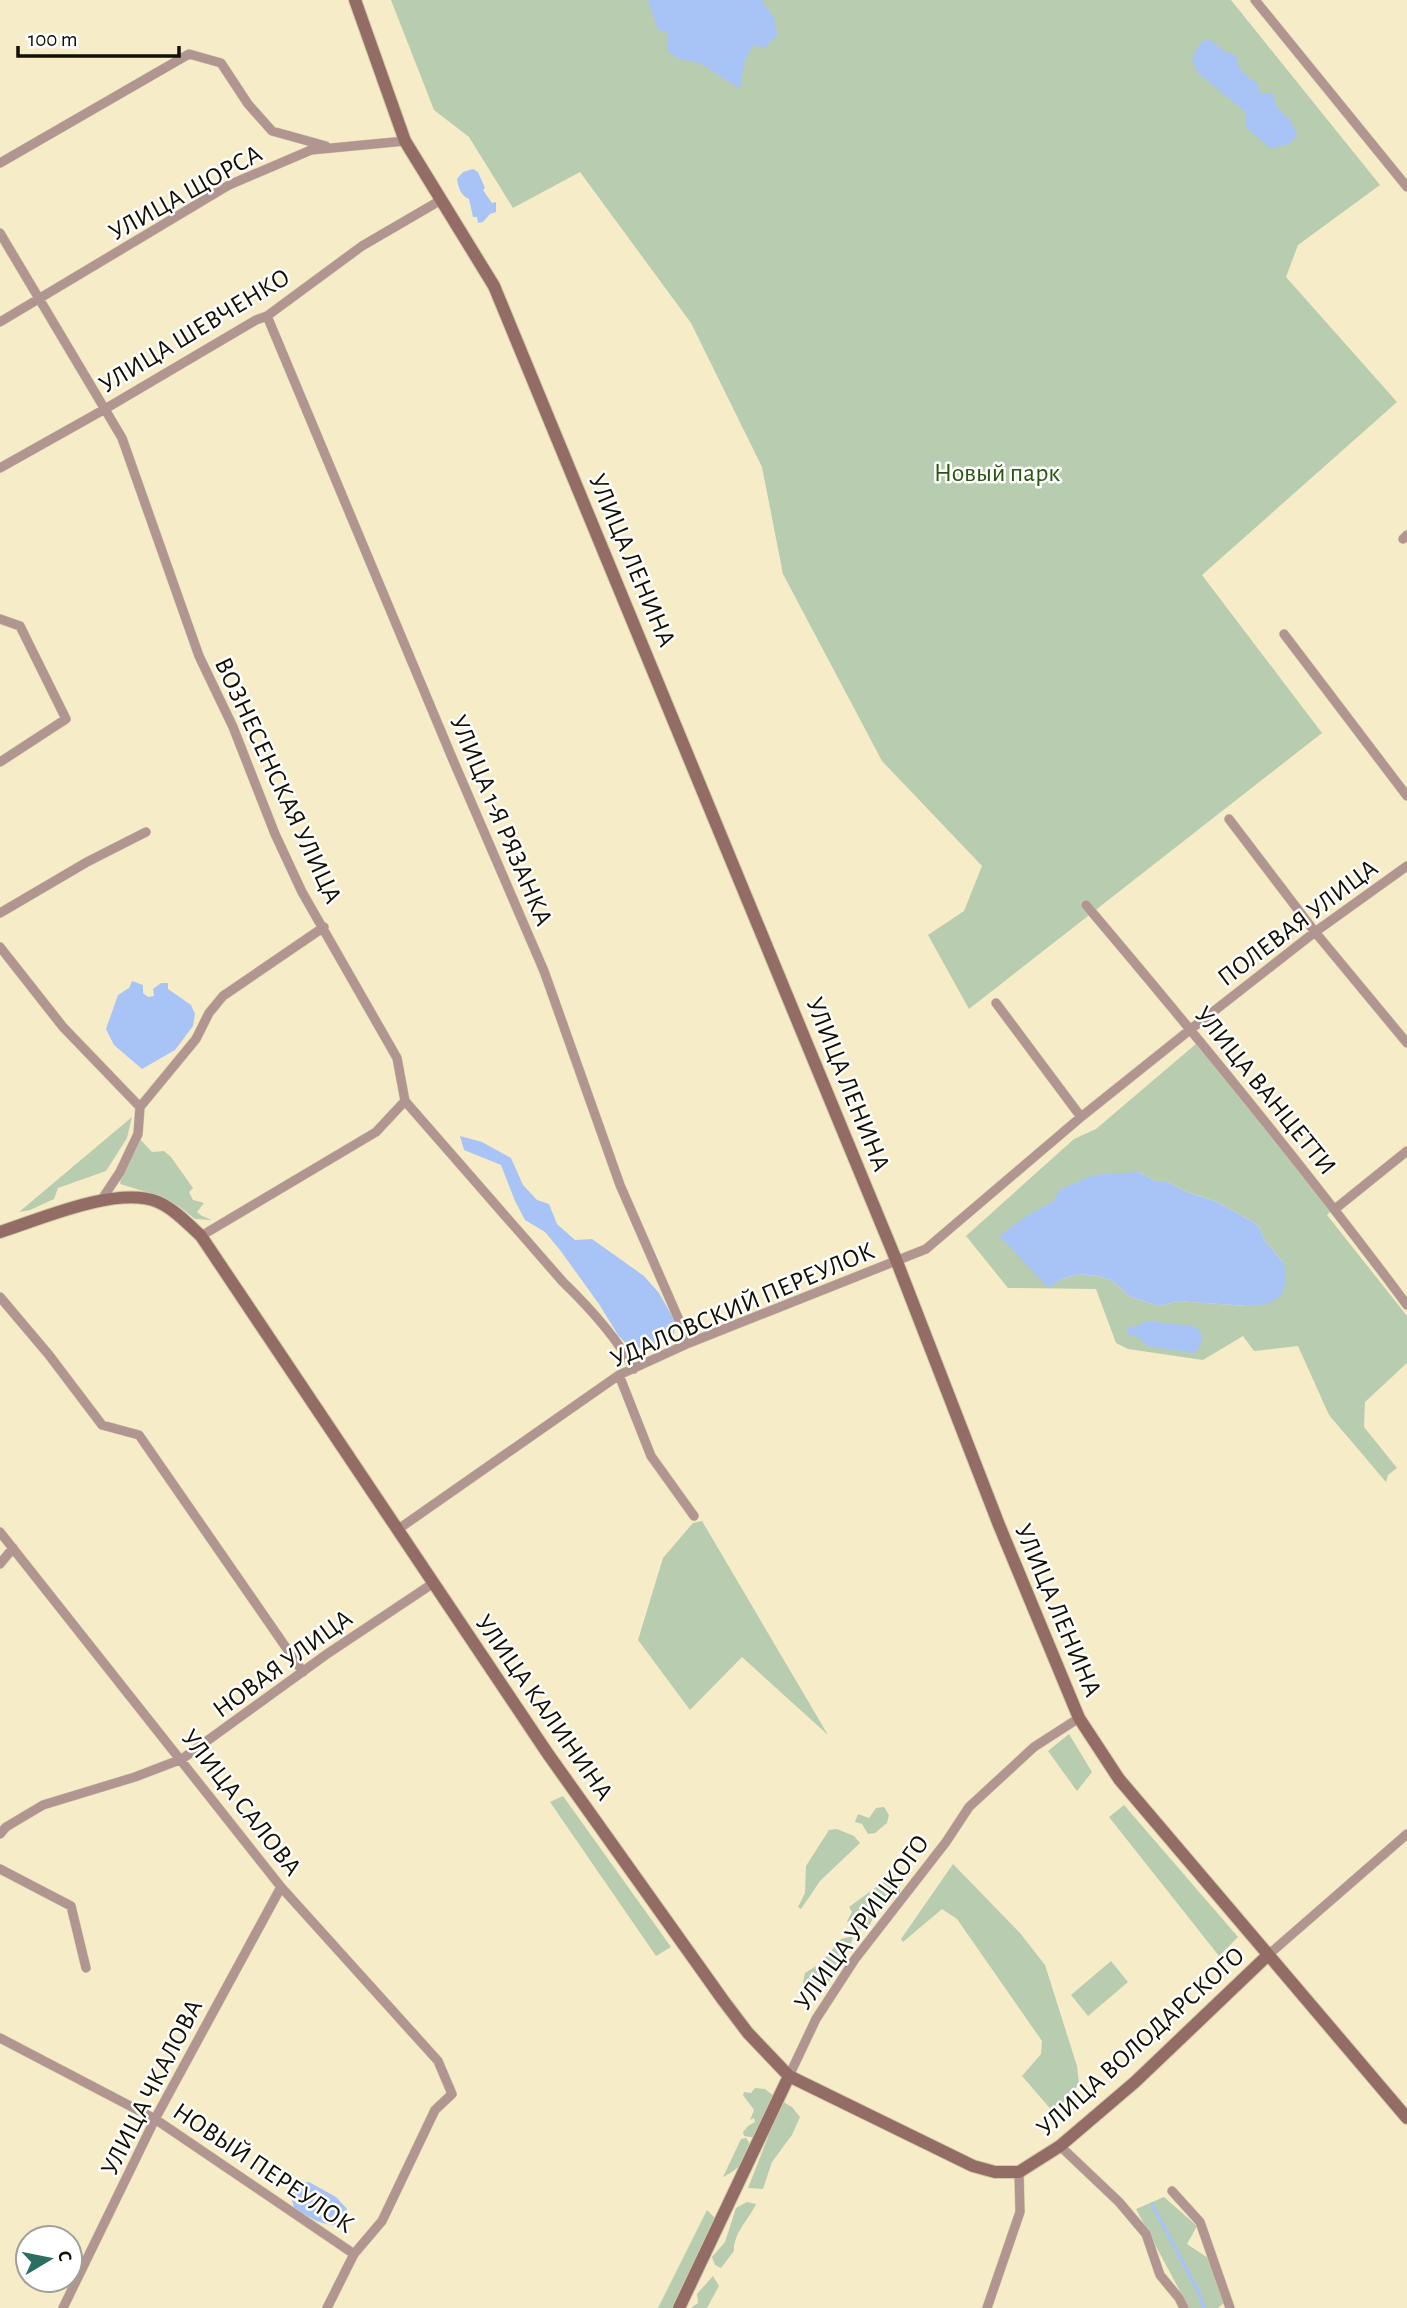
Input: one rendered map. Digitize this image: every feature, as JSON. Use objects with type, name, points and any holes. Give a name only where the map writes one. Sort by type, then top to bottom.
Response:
[{"type":"street","name":"УЛИЦА ЛЕНИНА","points":[[355,0],[405,141],[494,286],[897,1262],[999,1525],[1079,1718],[1119,1779],[1407,2119]]},
{"type":"street","points":[[1255,0],[1407,187]]},
{"type":"street","points":[[0,163],[189,54],[221,63],[248,104],[272,131],[331,147]]},
{"type":"street","name":"УЛИЦА ЩОРСА","points":[[0,322],[229,185],[311,150],[405,141]]},
{"type":"street","name":"УЛИЦА ШЕВЧЕНКО","points":[[0,468],[267,316],[362,246],[441,200]]},
{"type":"street","name":"ВОЗНЕСЕНСКАЯ УЛИЦА","points":[[0,233],[122,438],[199,656],[233,727],[275,834],[302,892],[397,1058],[405,1101]]},
{"type":"street","name":"УЛИЦА 1-Я РЯЗАНКА","points":[[267,316],[544,971],[620,1185],[689,1343]]},
{"type":"street","points":[[0,619],[20,626],[66,719],[0,762]]},
{"type":"street","points":[[1284,634],[1407,796]]},
{"type":"street","points":[[1229,819],[1315,932],[1407,1043]]},
{"type":"street","points":[[0,913],[87,862],[146,832]]},
{"type":"street","name":"ПОЛЕВАЯ УЛИЦА","points":[[897,1262],[926,1250],[1081,1117],[1191,1029],[1315,932],[1407,866]]},
{"type":"street","name":"УЛИЦА ВАНЦЕТТИ","points":[[1086,905],[1191,1029],[1335,1209],[1407,1305]]},
{"type":"street","points":[[102,1199],[120,1172],[138,1134],[140,1107],[195,1039],[209,1013],[223,996],[324,927]]},
{"type":"street","points":[[0,947],[62,1027],[140,1107]]},
{"type":"street","points":[[996,1003],[1081,1117]]},
{"type":"street","points":[[201,1236],[376,1132],[405,1101],[563,1282],[584,1302],[624,1350],[634,1369]]},
{"type":"street","points":[[1335,1209],[1407,1151]]},
{"type":"street","name":"УЛИЦА КАЛИНИНА","points":[[0,1232],[102,1199],[133,1197],[158,1202],[183,1219],[201,1236],[548,1754],[748,2033],[789,2076],[973,2166],[995,2172],[1019,2172]]},
{"type":"street","name":"УДАЛОВСКИЙ ПЕРЕУЛОК","points":[[397,1530],[619,1375],[689,1343],[897,1262]]},
{"type":"street","points":[[0,1297],[102,1425],[139,1435],[303,1672]]},
{"type":"street","points":[[619,1375],[651,1456],[694,1516]]},
{"type":"street","name":"УЛИЦА САЛОВА","points":[[0,1532],[281,1887],[438,2061],[452,2094],[435,2110],[382,2221],[354,2253]]},
{"type":"street","points":[[0,1564],[13,1548]]},
{"type":"street","name":"НОВАЯ УЛИЦА","points":[[0,1834],[6,1827],[43,1804],[135,1777],[182,1759],[432,1584]]},
{"type":"street","name":"УЛИЦА УРИЦКОГО","points":[[679,2308],[816,2019],[855,1959],[946,1842],[969,1807],[1034,1747],[1079,1718]]},
{"type":"street","points":[[1267,1956],[1407,1834]]},
{"type":"street","points":[[0,1869],[71,1906],[86,1968]]},
{"type":"street","name":"УЛИЦА ЧКАЛОВА","points":[[63,2308],[155,2119],[281,1887]]},
{"type":"street","name":"УЛИЦА ВОЛОДАРСКОГО","points":[[1019,2172],[1060,2146],[1135,2082],[1267,1956]]},
{"type":"street","name":"НОВЫЙ ПЕРЕУЛОК","points":[[0,2038],[155,2119],[354,2253]]},
{"type":"street","points":[[1060,2146],[1119,2202],[1146,2234],[1160,2275],[1184,2308]]},
{"type":"street","points":[[987,2308],[1020,2212],[1019,2172]]},
{"type":"street","points":[[1172,2191],[1200,2222],[1230,2308]]},
{"type":"street","points":[[327,2308],[354,2253]]},
{"type":"green space","name":"Новый парк","points":[[391,0],[1231,0],[1380,185],[1298,245],[1286,277],[1397,402],[1202,575],[1322,733],[969,1009],[928,935],[964,911],[982,866],[882,761],[783,574],[762,467],[691,323],[580,172],[513,208],[469,137],[434,110]]},
{"type":"green space","points":[[1197,1043],[1331,1211],[1327,1215],[1407,1316],[1407,1363],[1365,1402],[1364,1427],[1397,1468],[1388,1475],[1386,1482],[1329,1415],[1298,1346],[1254,1351],[1243,1336],[1203,1360],[1128,1349],[1116,1343],[1096,1289],[1008,1288],[966,1236],[1074,1139],[1096,1129]],"holes":[[[1139,1172],[1155,1181],[1166,1181],[1184,1191],[1217,1202],[1258,1225],[1265,1241],[1284,1263],[1247,1306],[1178,1301],[1159,1306],[1131,1297],[1111,1280],[1079,1274],[1062,1279],[1049,1287],[1000,1236],[1049,1204],[1084,1187]]]},
{"type":"green space","points":[[132,1117],[127,1138],[106,1171],[58,1188],[54,1199],[19,1212]]},
{"type":"green space","points":[[139,1138],[152,1152],[164,1151],[171,1157],[193,1188],[189,1192],[193,1200],[204,1203],[197,1212],[212,1220],[195,1219],[180,1207],[156,1195],[120,1184]]},
{"type":"green space","points":[[702,1521],[828,1735],[742,1657],[690,1710],[638,1640],[663,1558],[693,1523]]},
{"type":"green space","points":[[1069,1734],[1092,1772],[1077,1791],[1048,1751]]},
{"type":"green space","points":[[563,1796],[671,1947],[656,1956],[550,1802]]},
{"type":"green space","points":[[1124,1805],[1238,1937],[1219,1956],[1109,1817]]},
{"type":"green space","points":[[884,1807],[889,1815],[887,1823],[875,1833],[868,1834],[862,1824],[855,1822],[858,1814],[869,1818],[876,1808]]},
{"type":"green space","points":[[837,1829],[854,1836],[860,1843],[820,1881],[801,1909],[798,1907],[805,1893],[806,1866],[829,1830]]},
{"type":"green space","points":[[953,1864],[1020,1933],[1045,1965],[1077,2066],[1079,2084],[1054,2113],[1022,2076],[1041,2054],[1042,2041],[957,1919],[942,1909],[903,1942],[901,1939]]},
{"type":"green space","points":[[890,1877],[900,1879],[900,1892],[875,1914],[868,1928],[853,1930],[847,1921],[852,1912],[849,1907]]},
{"type":"green space","points":[[853,1936],[844,1958],[830,1980],[819,1991],[810,1990],[803,1983],[805,1973],[821,1963],[841,1939]]},
{"type":"green space","points":[[1111,1961],[1128,1982],[1088,2016],[1071,1995]]},
{"type":"green space","points":[[755,2088],[765,2089],[775,2097],[757,2138],[744,2136],[743,2132],[755,2122],[754,2118],[750,2120],[754,2110],[743,2095],[744,2092],[751,2093]]},
{"type":"green space","points":[[780,2100],[792,2107],[800,2117],[792,2135],[772,2162],[763,2189],[748,2188],[768,2137],[765,2134]]},
{"type":"green space","points":[[746,2138],[750,2150],[748,2155],[739,2166],[723,2177],[741,2139]]},
{"type":"green space","points":[[1164,2197],[1197,2226],[1187,2244],[1208,2258],[1225,2302],[1218,2308],[1189,2308],[1136,2209]]},
{"type":"green space","points":[[747,2202],[756,2204],[739,2233],[734,2251],[721,2268],[715,2265],[712,2257],[725,2242],[736,2208]]},
{"type":"green space","points":[[707,2210],[718,2221],[674,2308],[658,2308]]},
{"type":"green space","points":[[713,2276],[719,2286],[707,2308],[691,2308],[698,2303],[697,2294]]},
{"type":"water","points":[[648,0],[762,0],[774,18],[777,35],[765,48],[753,45],[744,63],[740,89],[700,63],[678,59],[667,50],[668,33],[658,30]]},
{"type":"water","points":[[1211,40],[1224,51],[1237,56],[1237,65],[1258,83],[1259,93],[1274,94],[1275,105],[1291,121],[1297,134],[1290,144],[1270,148],[1245,127],[1245,112],[1197,72],[1192,58],[1202,41]]},
{"type":"water","points":[[473,169],[478,172],[485,188],[483,190],[492,203],[496,202],[496,212],[478,223],[477,217],[473,217],[469,199],[460,191],[457,179],[463,172]]},
{"type":"water","points":[[132,981],[143,985],[143,993],[148,997],[154,996],[153,989],[161,983],[168,983],[168,989],[191,1005],[195,1014],[193,1026],[175,1050],[142,1069],[114,1045],[106,1029],[118,995],[129,988]]},
{"type":"water","points":[[460,1136],[482,1142],[511,1158],[523,1185],[537,1200],[549,1204],[557,1224],[575,1240],[592,1239],[644,1276],[659,1293],[675,1321],[674,1335],[644,1349],[629,1347],[560,1250],[545,1232],[525,1220],[501,1165],[464,1150]]},
{"type":"water","points":[[1139,1172],[1155,1181],[1166,1181],[1184,1191],[1217,1202],[1258,1225],[1265,1241],[1284,1263],[1286,1279],[1282,1295],[1268,1304],[1247,1306],[1178,1301],[1159,1306],[1131,1297],[1111,1280],[1079,1274],[1062,1279],[1049,1288],[999,1236],[1028,1215],[1054,1201],[1059,1190],[1093,1175]]},
{"type":"water","points":[[1146,1321],[1192,1326],[1200,1331],[1200,1345],[1195,1353],[1147,1346],[1138,1337],[1126,1333],[1128,1327],[1138,1326]]},
{"type":"water","points":[[309,2182],[336,2197],[347,2209],[342,2223],[323,2223],[294,2208],[290,2192],[296,2183]]},
{"type":"waterway","points":[[1152,2204],[1199,2293],[1204,2308]]}]
